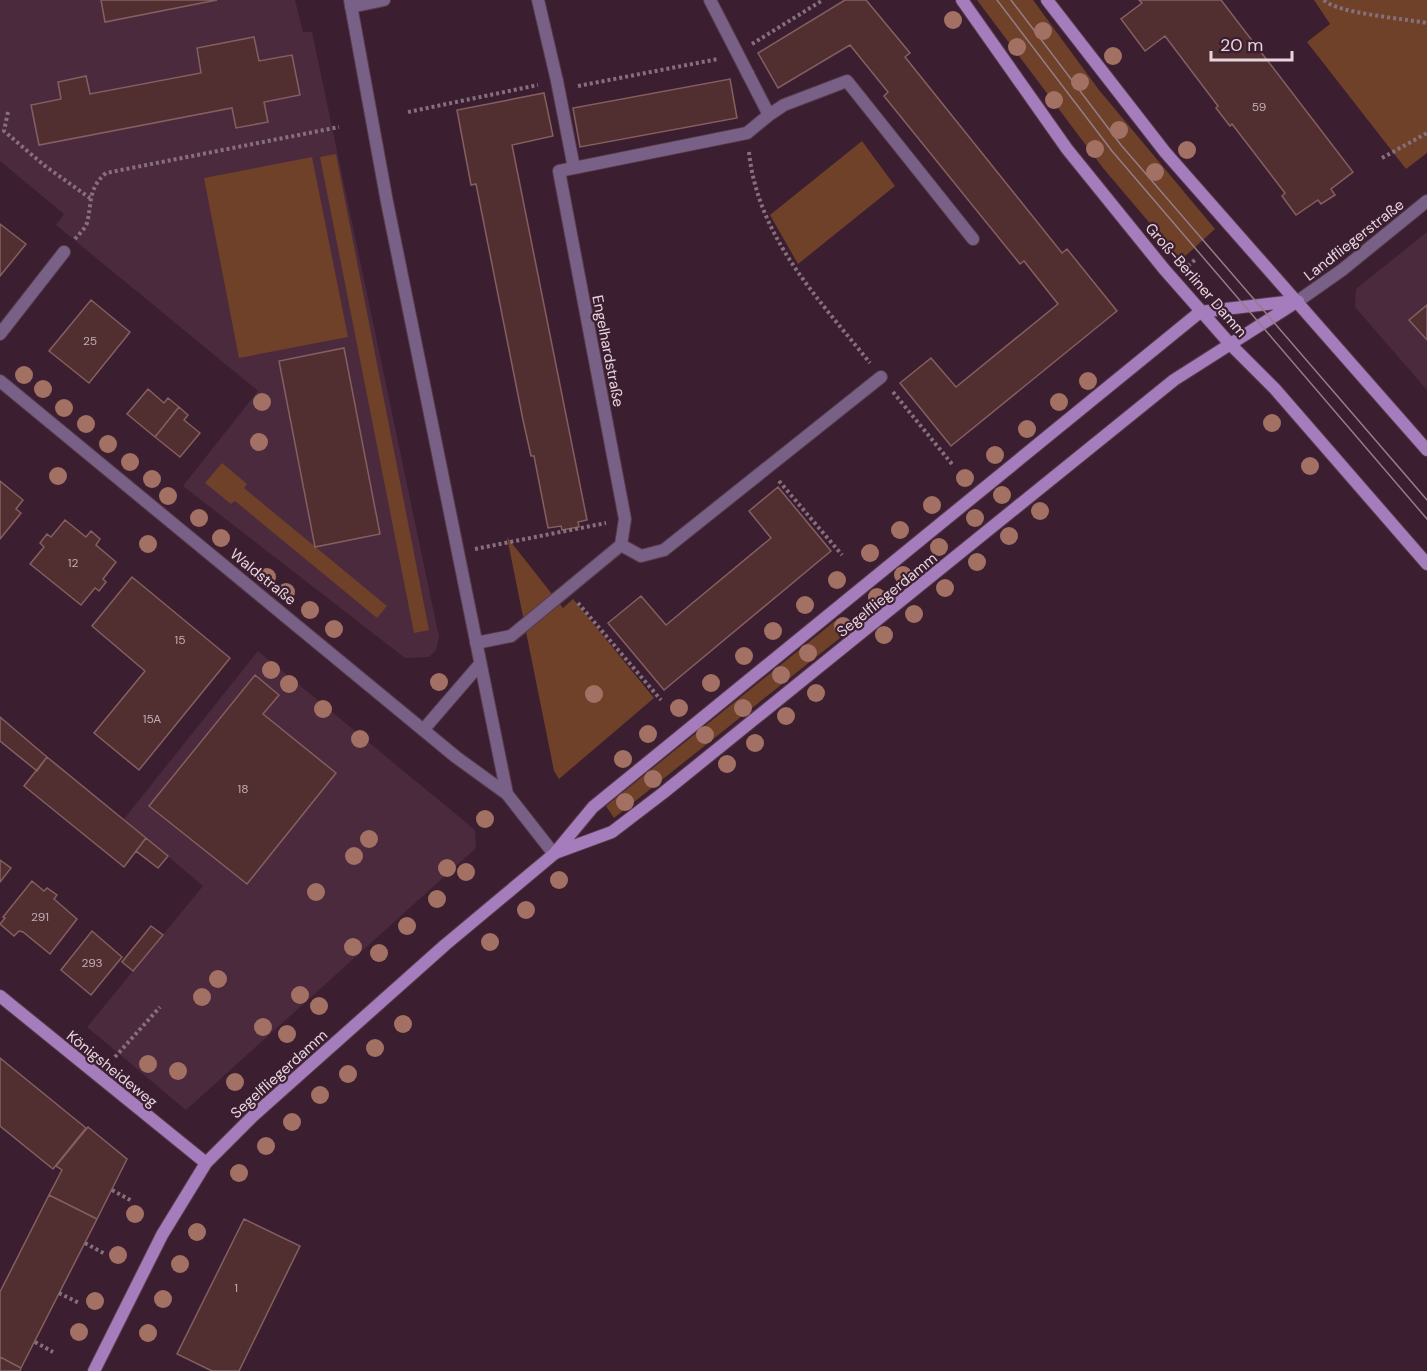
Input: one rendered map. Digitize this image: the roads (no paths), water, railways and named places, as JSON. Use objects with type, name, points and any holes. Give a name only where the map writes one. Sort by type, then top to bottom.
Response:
[{"type":"main road","name":"Groß-Berliner Damm","points":[[962,0],[1067,149],[1200,312],[1275,389],[1427,564]]},
{"type":"main road","points":[[1047,0],[1165,152],[1230,229],[1298,301],[1427,450]]},
{"type":"main road","points":[[1200,312],[1298,301]]},
{"type":"main road","name":"Segelfliegerdamm","points":[[554,854],[612,832],[663,794],[1174,380],[1298,301]]},
{"type":"main road","name":"Segelfliegerdamm","points":[[94,1371],[162,1235],[206,1163],[253,1116],[436,953],[554,854],[593,807],[1200,312]]},
{"type":"main road","name":"Königsheideweg","points":[[0,996],[206,1163]]},
{"type":"street","points":[[384,0],[351,3],[457,553],[507,794],[554,854]]},
{"type":"street","points":[[538,0],[574,168],[747,133],[784,105],[847,81],[973,239]]},
{"type":"street","points":[[710,0],[769,115]]},
{"type":"street","name":"Engelhardstraße","points":[[574,168],[559,171],[625,519],[621,545]]},
{"type":"street","name":"Landfliegerstraße","points":[[1298,301],[1342,270],[1427,201]]},
{"type":"street","points":[[0,334],[64,252]]},
{"type":"street","points":[[476,643],[511,636],[621,545],[641,556],[664,550],[881,377]]},
{"type":"street","name":"Waldstraße","points":[[0,381],[424,729],[456,758],[507,794]]},
{"type":"street","points":[[424,729],[480,664]]},
{"type":"tram line","points":[[997,0],[1112,151],[1427,519]]},
{"type":"tram line","points":[[1011,0],[1121,145],[1427,500]]}]
